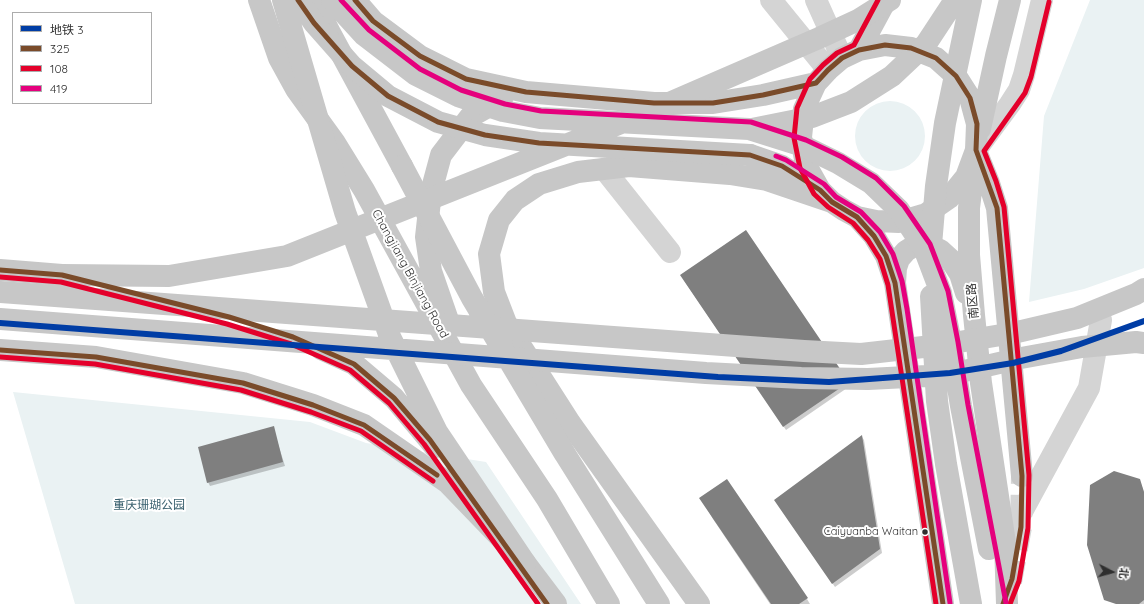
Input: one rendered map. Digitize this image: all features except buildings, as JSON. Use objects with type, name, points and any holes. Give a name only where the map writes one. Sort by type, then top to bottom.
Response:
[{"type":"main road","name":"Changjiang Binjiang Road","points":[[259,0],[279,58],[296,89],[335,143],[364,190],[471,385],[547,499],[609,604]]},
{"type":"main road","points":[[283,0],[345,212],[390,337],[438,432],[524,563],[556,604]]},
{"type":"main road","points":[[298,0],[314,23],[352,66],[388,96],[438,122],[485,135],[539,143],[750,155],[782,166],[844,210],[858,217],[876,221],[899,222],[926,214],[949,198],[966,176],[976,150],[977,124],[970,98],[956,76],[936,58],[911,48],[885,45],[763,95],[713,103],[654,102],[526,92],[466,79],[420,56],[373,20],[355,0]]},
{"type":"main road","points":[[314,0],[329,31],[472,298],[565,454],[659,604]]},
{"type":"main road","points":[[332,0],[364,35],[416,75],[458,96],[503,111],[540,118],[749,129],[812,117],[851,102],[892,76],[926,44],[955,0]]},
{"type":"main road","points":[[826,196],[806,165],[800,137],[804,109],[886,0]]},
{"type":"main road","points":[[0,270],[62,275],[169,276],[287,256],[646,113],[858,20],[890,0]]},
{"type":"main road","points":[[971,604],[946,464],[937,401],[932,320],[931,245],[936,186],[945,123],[972,0]]},
{"type":"main road","name":"南区路","points":[[1007,604],[997,546],[974,314],[969,255],[968,208],[976,150],[996,56],[1010,0]]},
{"type":"main road","points":[[471,385],[431,271],[426,237],[431,192],[441,155],[470,117],[502,99],[526,92]]},
{"type":"main road","points":[[749,129],[802,146],[838,163],[871,183],[899,210],[924,248],[941,293],[951,344],[960,406],[997,546],[999,604]]},
{"type":"main road","points":[[976,150],[997,208],[1022,476]]},
{"type":"main road","points":[[700,604],[570,423],[506,323],[494,292],[489,254],[499,220],[515,200],[539,184],[578,172],[629,166],[730,174],[767,180],[826,196]]},
{"type":"main road","points":[[858,217],[874,236],[886,256],[895,283],[943,604]]},
{"type":"main road","points":[[895,283],[896,268],[899,259],[906,251],[914,246],[927,245],[940,250],[950,260],[960,274],[974,314]]},
{"type":"main road","points":[[62,275],[229,317],[293,337],[354,364],[394,398],[430,440],[548,604]]},
{"type":"main road","points":[[0,292],[804,352],[861,354],[941,345],[1013,334],[1077,318],[1136,294],[1144,289]]},
{"type":"main road","points":[[0,319],[706,373],[801,378],[868,379],[947,375],[1021,358],[1082,347],[1136,342],[1144,343]]},
{"type":"main road","points":[[0,350],[96,357],[243,383],[314,405],[364,425],[448,482],[524,563]]},
{"type":"main road","points":[[608,475],[681,604]]},
{"type":"street","points":[[771,0],[836,65]]},
{"type":"street","points":[[816,0],[836,65]]},
{"type":"street","points":[[976,150],[1010,104],[1018,90],[1024,75],[1042,0]]},
{"type":"street","points":[[604,169],[670,252]]},
{"type":"street","points":[[997,546],[1089,388],[1101,320]]},
{"type":"green space","points":[[1090,0],[1144,0],[1144,268],[1084,289],[1029,302],[1044,116]]},
{"type":"green space","points":[[890,101],[909,107],[919,117],[925,136],[919,155],[909,165],[890,171],[871,165],[861,155],[855,136],[861,117],[871,107]]},
{"type":"green space","name":"重庆珊瑚公园","points":[[13,392],[310,422],[366,443],[486,462],[581,604],[75,604]]},
{"type":"tunnel","points":[[1011,582],[1021,527],[1022,476]]},
{"type":"metro line","name":"3","points":[[0,323],[718,377],[829,382],[950,373],[1013,363],[1061,351],[1144,321]]},
{"type":"transit line","name":"325","points":[[298,0],[314,23],[352,66],[388,96],[438,122],[485,135],[539,143],[750,155],[782,166],[820,190],[832,202],[857,217],[874,236],[886,256],[895,283],[943,604]]},
{"type":"transit line","name":"419","points":[[341,0],[369,30],[420,69],[461,90],[505,104],[541,111],[751,122],[806,140],[842,157],[876,178],[904,206],[930,244],[948,291],[1006,603]]},
{"type":"transit line","name":"325","points":[[355,0],[373,21],[420,56],[466,79],[526,92],[654,103],[713,103],[763,95],[816,83],[842,58],[859,50],[885,45],[911,48],[936,58],[956,76],[970,98],[977,124],[976,150],[997,208],[1022,476],[1021,527],[1012,579],[1003,604]]},
{"type":"transit line","name":"108","points":[[878,0],[854,45],[837,53],[810,79],[797,108],[794,138],[800,168],[814,194],[828,207],[853,223],[868,240],[880,259],[888,285],[936,604]]},
{"type":"transit line","name":"108","points":[[1010,604],[1019,581],[1028,528],[1029,475],[1004,207],[996,181],[984,151],[1025,93],[1031,77],[1049,2]]},
{"type":"transit line","name":"419","points":[[776,156],[786,160],[824,184],[836,197],[861,212],[880,232],[893,254],[902,281],[907,309],[950,603]]},
{"type":"transit line","name":"325","points":[[0,270],[62,275],[229,317],[293,337],[354,364],[394,398],[430,440],[547,604]]},
{"type":"transit line","name":"108","points":[[0,277],[61,282],[227,324],[291,344],[350,370],[389,403],[424,444],[538,604]]},
{"type":"transit line","name":"325","points":[[0,350],[96,357],[243,383],[313,405],[364,425],[437,475]]},
{"type":"transit line","name":"108","points":[[0,357],[95,364],[241,390],[311,412],[361,431],[433,481]]},
{"type":"place","name":"Caiyuanba Waitan","points":[[925,532]]}]
